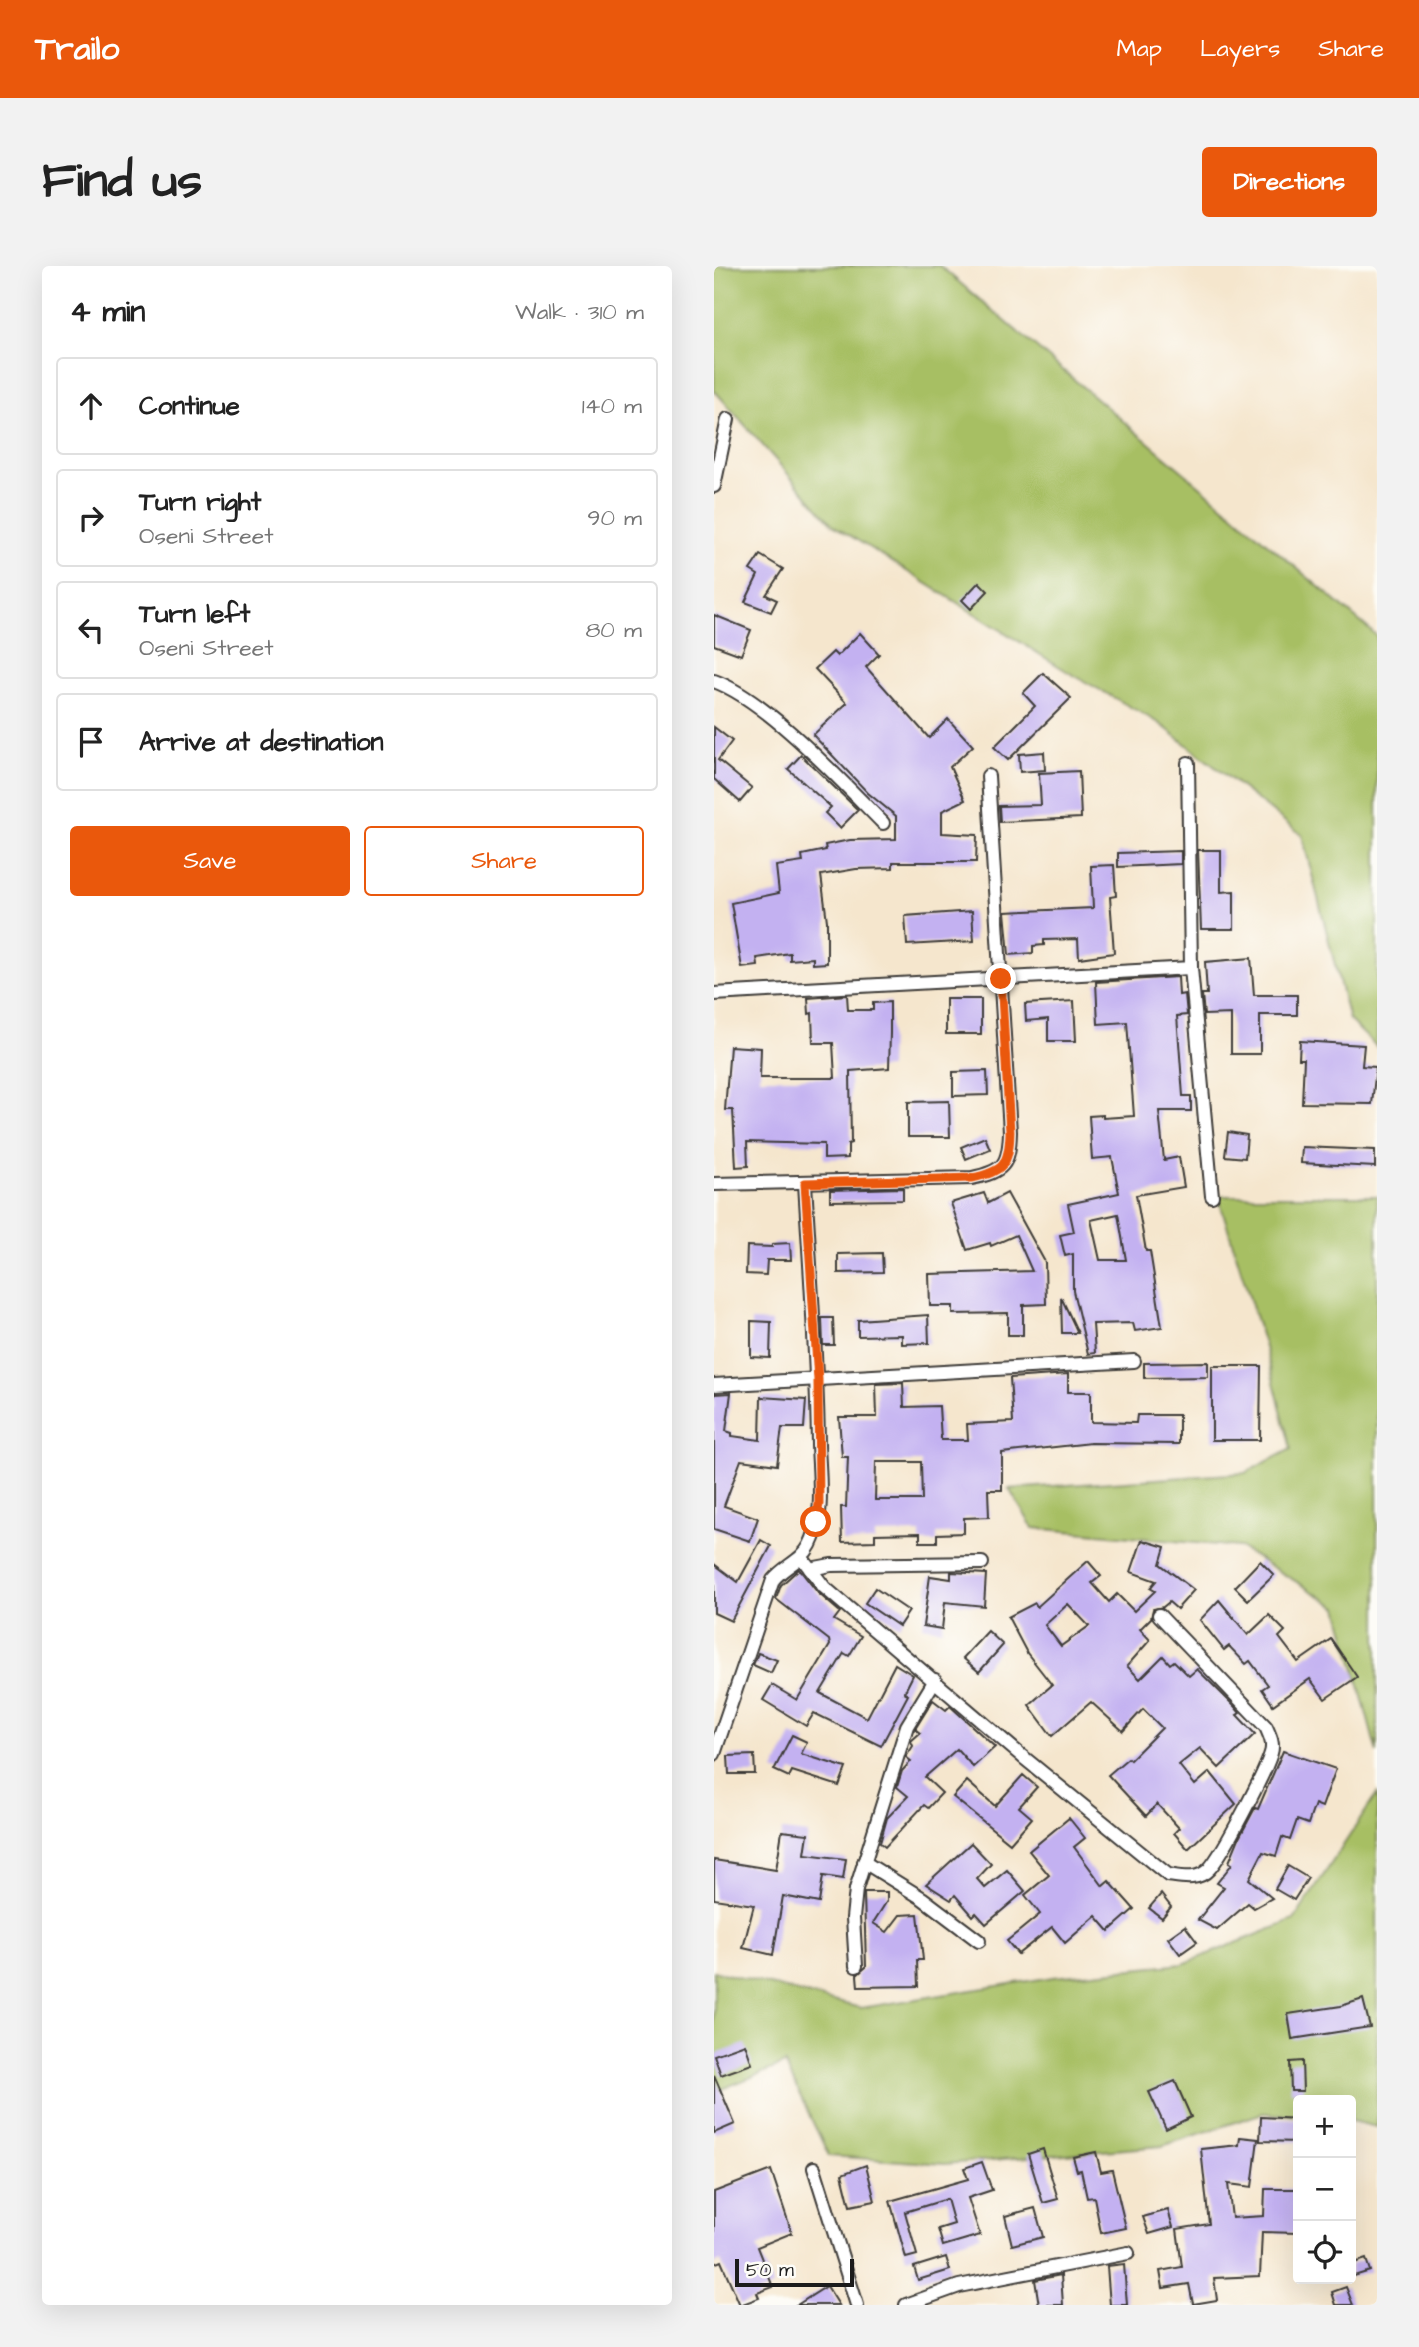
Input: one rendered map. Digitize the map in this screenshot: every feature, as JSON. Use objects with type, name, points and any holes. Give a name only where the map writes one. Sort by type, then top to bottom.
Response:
[{"type":"street","points":[[714,486],[728,419]]},
{"type":"street","points":[[714,681],[755,705],[794,736],[883,823]]},
{"type":"street","points":[[1188,763],[1191,968],[1212,1196]]},
{"type":"street","points":[[714,1184],[972,1178],[996,1173],[1003,1165],[1009,1155],[1010,1132],[988,776]]},
{"type":"street","points":[[714,994],[1191,968]]},
{"type":"street","points":[[714,1754],[773,1580],[784,1566],[802,1558],[811,1543],[819,1504],[818,1380],[805,1183]]},
{"type":"street","points":[[714,1385],[1134,1361]]},
{"type":"street","points":[[802,1558],[824,1587],[1023,1757],[1168,1875],[1189,1878],[1208,1870],[1249,1801],[1271,1754],[1272,1742],[1266,1727],[1159,1615]]},
{"type":"street","points":[[810,1569],[831,1565],[982,1563]]},
{"type":"street","points":[[856,1966],[853,1918],[856,1889],[907,1726],[935,1680]]},
{"type":"street","points":[[864,1862],[922,1898],[979,1941]]},
{"type":"street","points":[[814,2168],[857,2305]]},
{"type":"street","points":[[906,2305],[959,2286],[1128,2253]]},
{"type":"green space","points":[[714,266],[940,266],[1377,636],[1377,1047],[1349,1020],[1302,835],[1159,723],[1068,672],[833,525],[714,390]]},
{"type":"green space","points":[[1218,1196],[1377,1196],[1377,1753],[1338,1607],[1239,1547],[1033,1528],[1009,1489],[1245,1473],[1291,1449],[1266,1351]]},
{"type":"green space","points":[[1377,1794],[1377,2127],[1356,2122],[1356,2095],[1293,2095],[1293,2116],[1263,2113],[1162,2146],[945,2164],[829,2156],[785,2064],[714,2092],[714,1971],[861,2008],[1053,1977],[1183,1964],[1294,1920]]},
{"type":"building","points":[[760,555],[783,569],[766,595],[777,600],[771,612],[745,602],[758,575],[750,570]]},
{"type":"building","points":[[979,582],[988,591],[971,609],[962,600]]},
{"type":"building","points":[[714,615],[751,630],[741,655],[714,645]]},
{"type":"building","points":[[860,633],[879,654],[866,667],[929,738],[948,719],[973,746],[950,767],[965,800],[942,811],[942,833],[977,835],[976,862],[893,862],[893,868],[856,869],[821,875],[827,921],[827,963],[813,964],[813,958],[790,960],[790,953],[757,958],[758,966],[742,968],[731,903],[779,893],[776,866],[803,862],[802,855],[826,850],[825,845],[850,840],[896,839],[896,816],[868,793],[813,735],[847,703],[815,669],[833,652],[837,656]]},
{"type":"building","points":[[1043,673],[1071,698],[1008,760],[994,747],[1035,706],[1023,693]]},
{"type":"building","points":[[714,727],[732,741],[718,760],[752,788],[740,802],[714,779]]},
{"type":"building","points":[[1044,752],[1045,770],[1020,772],[1019,754]]},
{"type":"building","points":[[801,755],[858,810],[840,828],[825,813],[831,807],[788,769]]},
{"type":"building","points":[[1079,771],[1081,818],[1000,822],[999,806],[1041,805],[1039,773]]},
{"type":"building","points":[[1198,850],[1221,850],[1221,892],[1234,891],[1234,929],[1201,929]]},
{"type":"building","points":[[1181,851],[1181,864],[1118,867],[1118,853]]},
{"type":"building","points":[[1114,865],[1116,896],[1110,897],[1114,953],[1079,958],[1078,939],[1044,940],[1044,945],[1033,946],[1033,953],[1009,955],[1005,912],[1093,908],[1091,866]]},
{"type":"building","points":[[972,911],[974,941],[907,945],[905,916]]},
{"type":"building","points":[[1251,958],[1254,995],[1297,995],[1297,1015],[1260,1015],[1260,1054],[1231,1054],[1231,1014],[1204,1015],[1202,994],[1207,994],[1205,962]]},
{"type":"building","points":[[1178,977],[1179,995],[1185,994],[1187,1015],[1177,1016],[1183,1096],[1191,1096],[1191,1111],[1159,1111],[1164,1160],[1179,1157],[1184,1187],[1136,1195],[1146,1251],[1150,1251],[1162,1327],[1135,1331],[1133,1323],[1093,1324],[1095,1353],[1088,1354],[1073,1291],[1073,1254],[1065,1256],[1060,1235],[1074,1232],[1068,1204],[1119,1193],[1112,1157],[1092,1159],[1089,1116],[1134,1116],[1127,1022],[1098,1024],[1096,982]],"holes":[[[1118,1214],[1126,1260],[1100,1260],[1091,1220]]]},
{"type":"building","points":[[847,995],[848,1010],[873,1010],[873,1003],[890,1002],[889,1068],[850,1071],[851,1143],[848,1144],[848,1158],[824,1159],[824,1144],[747,1142],[748,1166],[736,1167],[733,1110],[725,1110],[730,1046],[761,1048],[760,1078],[835,1078],[833,1043],[813,1043],[812,1013],[809,1014],[808,998]]},
{"type":"building","points":[[946,999],[981,999],[981,1034],[946,1034]]},
{"type":"building","points":[[1074,1001],[1076,1041],[1048,1041],[1048,1019],[1026,1021],[1025,1004]]},
{"type":"building","points":[[1300,1041],[1364,1045],[1362,1066],[1376,1067],[1372,1104],[1302,1103],[1304,1059],[1299,1059]]},
{"type":"building","points":[[987,1071],[988,1095],[953,1096],[953,1072]]},
{"type":"building","points":[[949,1101],[950,1137],[908,1137],[908,1102]]},
{"type":"building","points":[[1228,1132],[1247,1135],[1245,1158],[1225,1156]]},
{"type":"building","points":[[985,1137],[990,1149],[966,1159],[961,1147]]},
{"type":"building","points":[[1302,1147],[1375,1150],[1375,1167],[1301,1163]]},
{"type":"building","points":[[903,1188],[903,1200],[830,1201],[830,1190]]},
{"type":"building","points":[[984,1193],[988,1203],[1007,1193],[1045,1262],[1046,1304],[1023,1305],[1023,1335],[1008,1335],[1008,1313],[953,1314],[953,1306],[930,1306],[929,1274],[1032,1271],[1016,1235],[991,1246],[990,1243],[967,1250],[951,1203]]},
{"type":"building","points":[[790,1243],[791,1260],[767,1260],[766,1275],[746,1274],[747,1246],[772,1247],[772,1244]]},
{"type":"building","points":[[882,1253],[883,1272],[838,1273],[838,1254]]},
{"type":"building","points":[[1061,1297],[1078,1333],[1062,1333]]},
{"type":"building","points":[[928,1315],[929,1343],[902,1344],[902,1335],[858,1336],[858,1320]]},
{"type":"building","points":[[822,1318],[833,1318],[834,1345],[823,1345]]},
{"type":"building","points":[[751,1321],[771,1322],[770,1358],[751,1357]]},
{"type":"building","points":[[1208,1362],[1208,1377],[1144,1378],[1144,1363]]},
{"type":"building","points":[[1212,1366],[1261,1366],[1260,1440],[1212,1440]]},
{"type":"building","points":[[1068,1374],[1068,1392],[1091,1392],[1091,1422],[1136,1423],[1137,1415],[1179,1415],[1179,1444],[1091,1443],[1002,1453],[1002,1490],[988,1490],[989,1517],[964,1518],[964,1533],[937,1534],[937,1542],[920,1542],[920,1533],[875,1534],[875,1541],[842,1542],[841,1507],[846,1507],[848,1457],[842,1457],[839,1417],[877,1417],[876,1384],[903,1383],[904,1407],[939,1406],[941,1440],[968,1440],[967,1424],[1013,1422],[1010,1378]],"holes":[[[876,1462],[921,1462],[922,1500],[875,1500]]]},
{"type":"building","points":[[731,1393],[726,1431],[732,1433],[732,1436],[760,1440],[761,1397],[806,1400],[804,1428],[782,1428],[777,1465],[741,1460],[724,1506],[758,1518],[750,1541],[714,1529],[714,1394]]},
{"type":"building","points":[[761,1540],[771,1546],[731,1621],[714,1613],[714,1564],[738,1582]]},
{"type":"building","points":[[1142,1540],[1165,1547],[1160,1564],[1194,1590],[1177,1609],[1169,1602],[1163,1607],[1153,1609],[1151,1618],[1140,1629],[1150,1640],[1127,1666],[1140,1679],[1163,1656],[1170,1664],[1174,1661],[1189,1676],[1197,1669],[1235,1707],[1240,1713],[1237,1715],[1255,1734],[1219,1768],[1200,1748],[1179,1765],[1195,1785],[1210,1772],[1236,1804],[1188,1849],[1174,1833],[1179,1828],[1157,1804],[1146,1816],[1108,1775],[1128,1758],[1130,1760],[1162,1728],[1143,1709],[1123,1731],[1091,1702],[1052,1736],[1029,1705],[1052,1685],[1027,1653],[1008,1617],[1035,1603],[1037,1607],[1088,1561],[1101,1576],[1092,1583],[1109,1602],[1117,1594],[1134,1611],[1155,1591],[1150,1588],[1156,1581],[1131,1572]],"holes":[[[1068,1604],[1089,1626],[1061,1646],[1045,1625]]]},
{"type":"building","points":[[1260,1561],[1274,1575],[1248,1600],[1235,1587]]},
{"type":"building","points":[[799,1569],[818,1593],[840,1612],[834,1620],[861,1636],[849,1656],[844,1653],[820,1693],[867,1718],[895,1664],[913,1675],[904,1693],[908,1695],[881,1746],[814,1713],[806,1726],[763,1700],[772,1685],[797,1700],[830,1645],[829,1640],[776,1599],[781,1585]]},
{"type":"building","points":[[951,1572],[986,1574],[984,1606],[945,1602],[942,1629],[923,1626],[930,1576],[951,1579]]},
{"type":"building","points":[[875,1588],[909,1611],[899,1626],[865,1603]]},
{"type":"building","points":[[1219,1600],[1248,1635],[1269,1615],[1285,1631],[1279,1637],[1298,1662],[1331,1639],[1357,1677],[1325,1699],[1310,1679],[1273,1705],[1262,1689],[1268,1685],[1250,1661],[1246,1664],[1229,1646],[1224,1650],[1200,1620]]},
{"type":"building","points":[[988,1631],[1003,1645],[979,1672],[963,1658]]},
{"type":"building","points":[[758,1653],[777,1660],[771,1673],[753,1665]]},
{"type":"building","points":[[933,1700],[946,1710],[950,1706],[995,1747],[973,1767],[957,1749],[925,1777],[942,1793],[928,1808],[924,1805],[885,1847],[880,1843],[887,1818],[908,1796],[897,1787],[902,1771],[911,1761],[906,1757],[913,1746],[911,1741],[920,1733],[915,1729]]},
{"type":"building","points":[[792,1735],[807,1742],[801,1754],[846,1768],[839,1786],[792,1771],[789,1777],[774,1770]]},
{"type":"building","points":[[1283,1751],[1336,1769],[1322,1807],[1315,1804],[1308,1824],[1297,1820],[1290,1840],[1282,1837],[1276,1856],[1263,1852],[1249,1879],[1272,1898],[1254,1908],[1248,1903],[1217,1930],[1198,1920],[1224,1887],[1217,1883],[1232,1864],[1229,1862],[1239,1838],[1255,1808],[1258,1809]]},
{"type":"building","points":[[754,1755],[755,1774],[729,1774],[728,1756]]},
{"type":"building","points":[[1023,1775],[1037,1787],[1019,1807],[1032,1818],[1010,1843],[953,1797],[967,1781],[995,1806]]},
{"type":"building","points":[[1069,1818],[1085,1838],[1074,1847],[1103,1886],[1109,1881],[1134,1909],[1109,1931],[1096,1916],[1065,1943],[1052,1927],[1018,1954],[1007,1941],[1040,1914],[1025,1895],[1049,1875],[1029,1851]]},
{"type":"building","points":[[782,1831],[808,1834],[805,1854],[846,1859],[843,1879],[823,1876],[819,1903],[783,1896],[773,1955],[743,1948],[754,1905],[714,1899],[714,1860],[776,1870]]},
{"type":"building","points":[[971,1843],[991,1864],[977,1879],[985,1888],[1007,1870],[1025,1891],[986,1924],[976,1913],[973,1916],[955,1895],[951,1900],[926,1884]]},
{"type":"building","points":[[1288,1866],[1308,1878],[1294,1900],[1275,1889]]},
{"type":"building","points":[[864,1892],[887,1892],[887,1901],[873,1923],[887,1932],[900,1915],[918,1914],[923,1960],[917,1960],[918,1986],[858,1987],[857,1975],[866,1967]]},
{"type":"building","points":[[1161,1894],[1171,1907],[1162,1918],[1149,1908]]},
{"type":"building","points":[[1185,1926],[1197,1942],[1180,1954],[1168,1938]]},
{"type":"building","points":[[1363,1999],[1370,2027],[1292,2039],[1288,2014],[1341,2006]]},
{"type":"building","points":[[745,2044],[752,2064],[721,2075],[714,2055]]},
{"type":"building","points":[[1302,2061],[1303,2091],[1291,2091],[1290,2062]]},
{"type":"building","points":[[714,2075],[735,2124],[714,2133]]},
{"type":"building","points":[[1175,2081],[1191,2117],[1166,2129],[1149,2092]]},
{"type":"building","points":[[1261,2117],[1293,2119],[1293,2142],[1260,2141]]},
{"type":"building","points":[[1240,2137],[1258,2139],[1252,2187],[1228,2184],[1232,2218],[1264,2216],[1265,2189],[1293,2189],[1293,2233],[1262,2232],[1260,2276],[1214,2278],[1217,2300],[1193,2304],[1189,2284],[1163,2288],[1160,2271],[1182,2267],[1177,2229],[1209,2224],[1201,2149],[1239,2145]]},
{"type":"building","points":[[1043,2149],[1058,2199],[1043,2203],[1028,2154]]},
{"type":"building","points":[[1096,2152],[1101,2172],[1112,2170],[1126,2228],[1101,2233],[1094,2197],[1087,2198],[1081,2170],[1077,2171],[1073,2157]]},
{"type":"building","points":[[982,2162],[992,2190],[968,2198],[980,2235],[943,2246],[938,2229],[954,2224],[947,2199],[905,2212],[917,2255],[906,2258],[890,2201],[968,2179],[964,2168]]},
{"type":"building","points":[[866,2165],[875,2201],[850,2206],[842,2174]]},
{"type":"building","points":[[771,2170],[792,2233],[757,2247],[773,2287],[757,2293],[759,2298],[740,2305],[721,2261],[714,2264],[714,2192]]},
{"type":"building","points":[[1035,2208],[1043,2237],[1012,2245],[1005,2216]]},
{"type":"building","points":[[1168,2210],[1173,2227],[1149,2234],[1143,2217]]},
{"type":"building","points":[[946,2257],[950,2270],[918,2280],[914,2267]]},
{"type":"building","points":[[1366,2259],[1370,2271],[1356,2275],[1356,2262]]},
{"type":"building","points":[[1124,2264],[1127,2305],[1110,2305],[1107,2266]]},
{"type":"building","points":[[1061,2275],[1063,2305],[1039,2305],[1035,2280]]},
{"type":"building","points":[[827,2286],[839,2305],[797,2305]]},
{"type":"building","points":[[1346,2287],[1353,2305],[1336,2305],[1332,2292]]},
{"type":"route","points":[[816,1522],[819,1504],[818,1380],[805,1183],[972,1178],[996,1173],[1009,1155],[1010,1132],[1001,979]]}]
